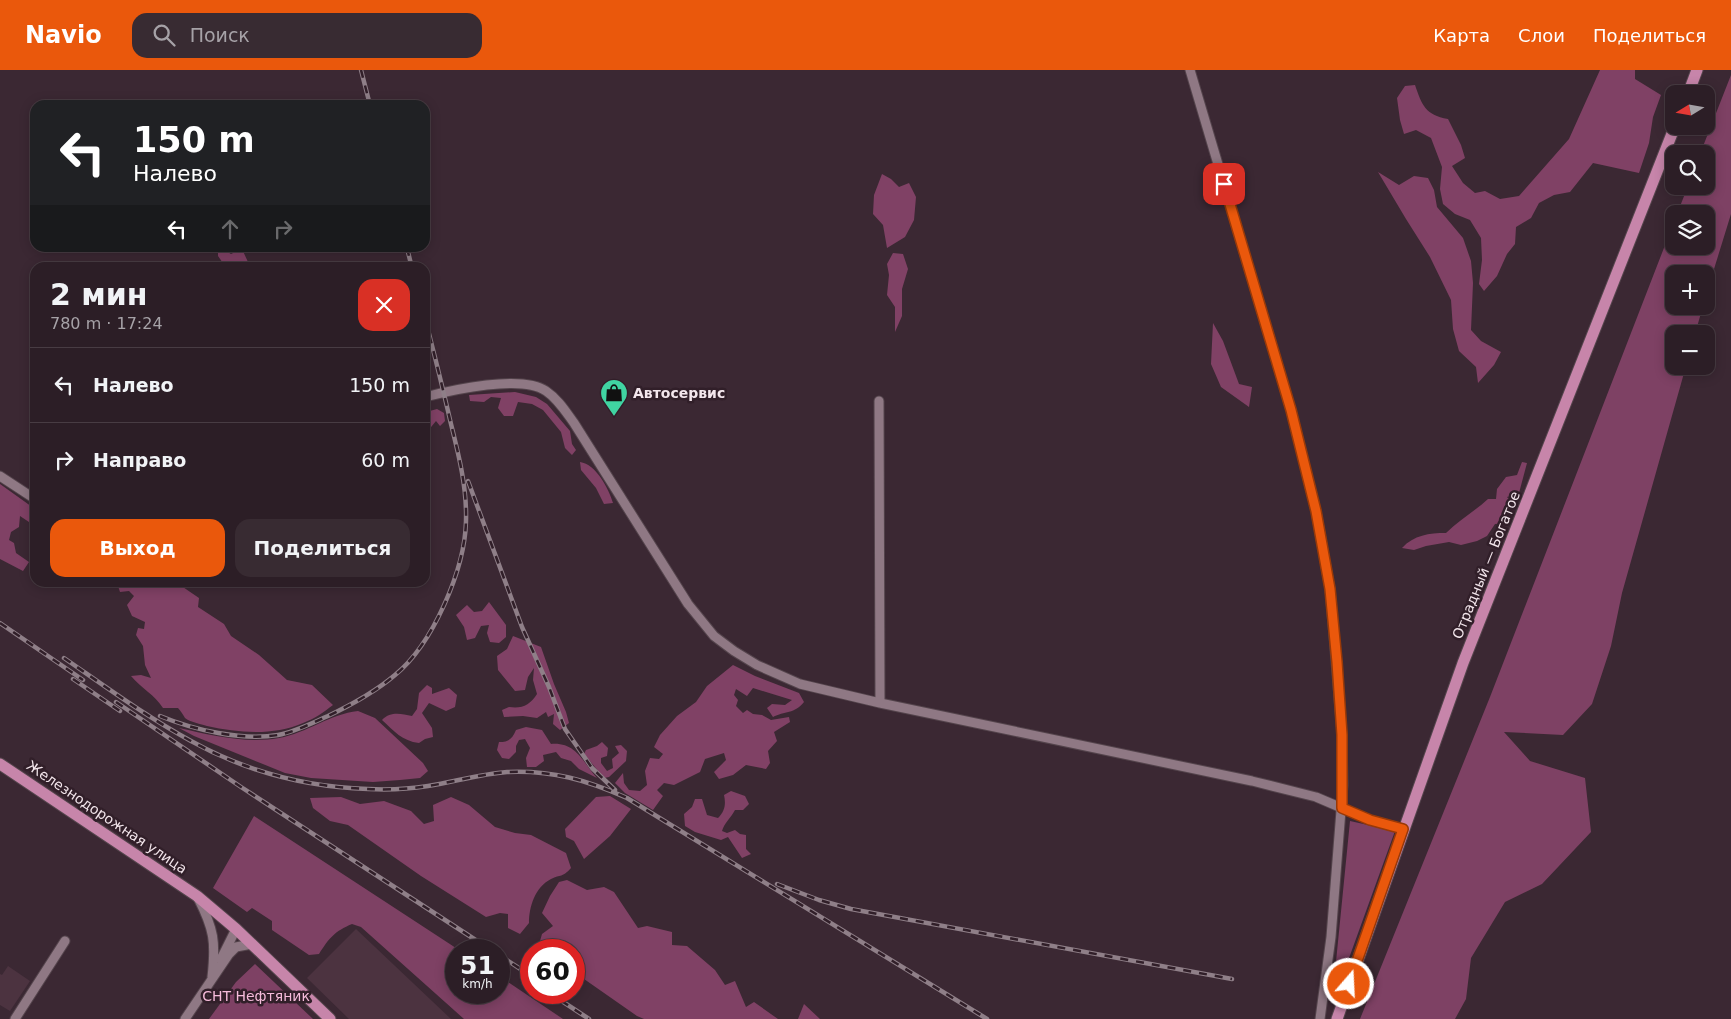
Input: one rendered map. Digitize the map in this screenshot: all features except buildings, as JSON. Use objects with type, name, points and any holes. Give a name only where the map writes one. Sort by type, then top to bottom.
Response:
[{"type":"main road","points":[[1691,85],[1697,70]]},
{"type":"main road","name":"Отрадный — Богатое","points":[[1337,1019],[1463,663],[1671,135]]},
{"type":"main road","name":"Железнодорожная улица","points":[[0,764],[197,896],[236,929],[330,1019]]},
{"type":"street","points":[[1190,70],[1291,410],[1316,511],[1330,589],[1342,735],[1342,808],[1331,938],[1320,1019]]},
{"type":"street","points":[[430,396],[488,385],[531,385],[546,390],[559,403],[574,423],[688,604],[714,636],[734,651],[779,675],[800,684],[880,703],[1316,797],[1370,820],[1403,829]]},
{"type":"street","points":[[879,401],[880,703]]},
{"type":"street","points":[[0,476],[30,496]]},
{"type":"street","points":[[197,896],[209,920],[214,938],[215,954],[212,977]]},
{"type":"street","points":[[212,977],[236,929]]},
{"type":"street","points":[[15,1019],[65,941]]},
{"type":"street","points":[[185,1019],[229,954],[236,947],[252,944]]},
{"type":"shaded area","points":[[1600,70],[1635,70],[1635,79],[1661,95],[1653,117],[1649,143],[1639,173],[1593,163],[1570,192],[1554,195],[1539,203],[1531,218],[1516,227],[1515,244],[1507,254],[1497,276],[1484,291],[1479,284],[1482,260],[1481,238],[1470,220],[1455,214],[1443,204],[1440,189],[1442,167],[1431,138],[1416,130],[1404,134],[1397,98],[1405,86],[1415,85],[1425,108],[1434,115],[1448,119],[1461,145],[1465,158],[1452,166],[1463,183],[1475,193],[1485,191],[1500,199],[1519,196],[1569,139]]},
{"type":"shaded area","points":[[1378,172],[1399,185],[1414,176],[1428,178],[1434,190],[1437,207],[1463,238],[1471,261],[1473,283],[1471,330],[1481,341],[1501,352],[1494,365],[1478,383],[1476,367],[1459,351],[1453,329],[1451,300],[1430,257]]},
{"type":"shaded area","points":[[882,174],[899,187],[909,183],[916,197],[914,220],[905,237],[887,248],[883,225],[873,214],[874,195]]},
{"type":"shaded area","points":[[218,252],[231,254],[243,252],[248,262],[222,262],[218,256]]},
{"type":"shaded area","points":[[893,253],[903,254],[908,269],[902,289],[902,316],[895,332],[895,307],[887,295],[889,275],[887,264]]},
{"type":"shaded area","points":[[1213,323],[1223,341],[1239,384],[1252,387],[1249,407],[1221,387],[1211,364]]},
{"type":"shaded area","points":[[515,392],[536,397],[547,404],[570,431],[572,444],[576,450],[572,455],[565,448],[561,432],[543,410],[532,404],[518,402],[513,416],[504,416],[498,408],[501,398],[491,397],[484,402],[470,401],[469,395]]},
{"type":"shaded area","points":[[437,409],[444,413],[445,421],[440,426],[436,421],[430,428],[430,411]]},
{"type":"shaded area","points":[[580,462],[591,467],[601,478],[613,503],[604,504],[596,488],[581,470]]},
{"type":"shaded area","points":[[1522,462],[1527,463],[1519,493],[1507,497],[1515,507],[1506,523],[1495,524],[1487,536],[1461,545],[1449,542],[1414,550],[1402,548],[1412,540],[1422,536],[1446,533],[1488,499],[1496,499],[1497,489],[1506,477],[1517,475]]},
{"type":"shaded area","points":[[0,484],[30,505],[30,523],[20,516],[19,527],[11,532],[9,540],[14,543],[16,553],[29,562],[23,571],[0,559]]},
{"type":"shaded area","points":[[118,587],[183,587],[199,598],[198,607],[224,624],[231,636],[259,655],[287,680],[312,685],[333,705],[311,719],[292,727],[268,732],[244,732],[207,726],[185,718],[178,708],[163,708],[131,676],[141,675],[151,678],[145,665],[143,646],[136,635],[138,628],[144,629],[145,622],[132,616],[127,605],[134,596],[129,591],[120,592]]},
{"type":"shaded area","points":[[489,602],[506,625],[506,637],[499,643],[490,642],[487,633],[489,625],[481,626],[475,638],[467,640],[464,627],[456,615],[467,605],[474,612],[482,611]]},
{"type":"shaded area","points":[[513,636],[541,647],[569,723],[560,730],[553,724],[554,714],[548,717],[546,712],[537,718],[523,716],[504,717],[502,710],[525,705],[532,701],[537,694],[533,680],[534,668],[528,677],[525,690],[515,691],[498,670],[497,656],[507,649]]},
{"type":"shaded area","points":[[733,665],[755,676],[799,693],[804,702],[797,709],[773,717],[767,708],[772,704],[785,705],[792,700],[753,688],[747,696],[736,689],[734,695],[738,700],[736,706],[743,713],[747,710],[771,720],[789,717],[790,722],[774,732],[777,741],[768,751],[770,763],[766,769],[746,765],[733,775],[719,779],[714,772],[726,760],[724,753],[705,759],[700,772],[674,785],[664,783],[657,790],[663,796],[653,810],[625,793],[615,783],[623,773],[624,783],[629,790],[640,791],[647,785],[645,771],[650,758],[659,759],[663,754],[654,747],[660,735],[677,716],[696,702],[707,686]]},
{"type":"shaded area","points":[[427,685],[432,688],[432,694],[449,688],[457,695],[455,707],[446,711],[429,703],[422,713],[432,728],[433,737],[419,743],[413,742],[399,735],[382,720],[393,714],[412,716],[417,709],[419,693]]},
{"type":"shaded area","points":[[358,711],[375,718],[423,763],[428,771],[420,778],[373,782],[311,778],[285,773],[194,736],[179,728],[228,738],[266,740],[289,736],[338,716]]},
{"type":"shaded area","points":[[526,727],[542,730],[551,744],[560,744],[573,749],[597,778],[579,769],[571,761],[561,758],[556,752],[543,755],[544,761],[536,767],[527,767],[526,758],[530,748],[525,739],[519,740],[516,752],[509,759],[502,758],[497,750],[499,742],[508,741],[516,730]]},
{"type":"shaded area","points":[[602,742],[608,748],[607,756],[601,758],[601,763],[607,771],[613,768],[612,759],[619,753],[615,746],[621,745],[627,751],[626,761],[609,777],[604,778],[584,754],[586,750]]},
{"type":"shaded area","points":[[731,791],[745,796],[749,804],[743,810],[735,810],[722,831],[727,833],[735,830],[740,834],[746,835],[746,849],[751,854],[742,858],[728,837],[721,840],[695,832],[685,826],[684,814],[692,807],[695,799],[702,799],[707,815],[718,818],[724,807],[724,795]]},
{"type":"shaded area","points":[[610,796],[631,809],[610,836],[584,859],[574,841],[566,837],[565,829],[596,797]]},
{"type":"shaded area","points":[[341,797],[360,804],[384,801],[411,811],[424,824],[434,821],[433,805],[451,797],[469,805],[495,827],[515,833],[531,835],[566,853],[571,868],[545,883],[537,892],[530,911],[529,923],[520,934],[508,928],[508,914],[500,913],[486,917],[421,876],[348,825],[330,821],[313,808],[310,798]]},
{"type":"shaded area","points":[[567,880],[587,890],[604,887],[614,892],[638,928],[647,926],[672,932],[672,945],[687,946],[715,970],[725,985],[735,981],[746,1007],[754,1002],[778,1019],[644,1019],[637,1016],[585,980],[585,939],[541,939],[542,934],[553,926],[542,913],[559,882]]},
{"type":"shaded area","points":[[356,929],[451,1019],[349,1019],[307,978]]},
{"type":"shaded area","points":[[8,966],[30,981],[10,1011],[0,1005],[0,974],[2,975]]},
{"type":"shaded area","points":[[804,1004],[820,1019],[798,1019]]},
{"type":"green space","points":[[1731,75],[1731,214],[1715,266],[1665,265],[1665,315],[1700,315],[1698,325],[1665,325],[1665,375],[1683,375],[1622,593],[1611,646],[1592,704],[1563,735],[1504,732],[1530,761],[1585,778],[1591,832],[1542,884],[1505,902],[1471,958],[1466,999],[1455,1019],[1360,1019],[1490,697],[1665,245],[1665,255],[1715,255],[1715,205],[1681,205],[1684,195],[1715,195],[1715,145],[1704,145],[1707,135],[1715,135],[1715,116]]},
{"type":"green space","points":[[254,816],[445,941],[445,1002],[361,927],[352,924],[341,929],[319,954],[309,955],[272,930],[272,921],[252,908],[247,912],[213,888]]},
{"type":"green space","points":[[1350,821],[1395,831],[1336,994],[1333,992]]},
{"type":"green space","name":"СНТ Нефтяник","points":[[255,964],[313,1019],[209,1019],[236,982]]},
{"type":"green space","points":[[510,983],[520,990],[520,1004],[541,1004],[563,1019],[464,1019],[447,1004],[510,1004]]},
{"type":"railway","points":[[361,70],[369,100]]},
{"type":"railway","points":[[408,252],[410,262]]},
{"type":"railway","points":[[160,716],[188,726],[218,733],[249,737],[284,734],[328,716],[371,693],[395,675],[422,645],[434,625],[453,583],[460,561],[466,521],[464,484],[460,460],[430,337]]},
{"type":"railway","points":[[468,481],[522,627],[549,687],[565,729],[592,768],[615,790]]},
{"type":"railway","points":[[0,623],[83,680]]},
{"type":"railway","points":[[64,658],[143,712],[191,741],[233,761],[276,776],[345,788],[390,789],[428,786],[497,773],[523,772],[554,775],[598,786],[627,798],[987,1019]]},
{"type":"railway","points":[[73,679],[120,711]]},
{"type":"railway","points":[[116,702],[241,787],[474,939]]},
{"type":"railway","points":[[777,884],[819,900],[851,909],[1232,979]]},
{"type":"railway","points":[[510,962],[520,969]]},
{"type":"railway","points":[[566,1004],[589,1019]]},
{"type":"place","name":"Автосервис","points":[[614,417]]},
{"type":"route","points":[[1224,184],[1291,410],[1316,511],[1330,589],[1337,662],[1342,735],[1342,808],[1370,820],[1403,829],[1349,984]]}]
